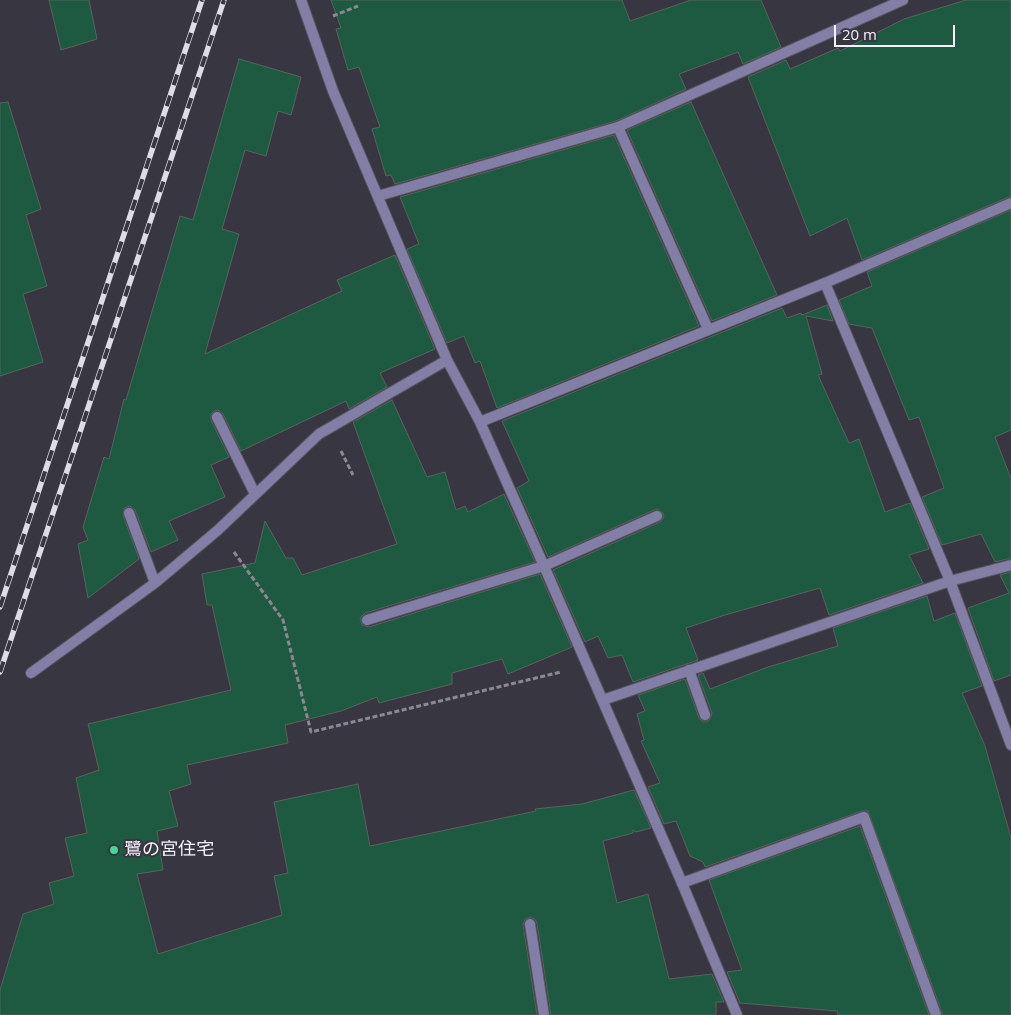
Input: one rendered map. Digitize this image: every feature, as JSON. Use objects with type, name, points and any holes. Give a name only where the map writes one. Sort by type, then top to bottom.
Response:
[{"type":"street","points":[[301,0],[332,91],[447,360],[480,422],[544,566],[682,883],[737,1015]]},
{"type":"street","points":[[378,196],[618,127],[903,0]]},
{"type":"street","points":[[618,127],[708,330]]},
{"type":"street","points":[[480,422],[825,283],[1011,203]]},
{"type":"street","points":[[825,283],[950,581],[1011,745]]},
{"type":"street","points":[[31,673],[154,583],[218,530],[319,434],[447,360]]},
{"type":"street","points":[[217,417],[255,494]]},
{"type":"street","points":[[129,513],[154,583]]},
{"type":"street","points":[[367,620],[544,566],[657,516]]},
{"type":"street","points":[[603,700],[950,581],[1011,565]]},
{"type":"street","points":[[689,670],[705,715]]},
{"type":"street","points":[[682,883],[864,817],[936,1015]]},
{"type":"street","points":[[530,924],[544,1015]]},
{"type":"path","points":[[218,530],[283,620],[311,732],[588,666]]},
{"type":"building","points":[[49,0],[89,0],[97,39],[61,50]]},
{"type":"building","points":[[331,0],[622,0],[630,21],[691,0],[761,0],[781,47],[743,64],[738,52],[679,74],[686,89],[616,121],[395,184],[391,175],[386,176],[372,129],[380,127],[359,67],[348,70],[336,29],[341,28]]},
{"type":"building","points":[[966,0],[1011,0],[1011,196],[862,260],[847,218],[810,236],[748,77],[786,60],[790,69],[838,48],[840,51],[904,19]]},
{"type":"building","points":[[239,59],[301,77],[291,115],[278,111],[266,156],[245,150],[222,229],[239,234],[205,354],[342,291],[337,280],[395,255],[435,349],[380,373],[387,387],[349,409],[346,401],[241,451],[223,414],[218,410],[214,411],[211,414],[211,420],[229,457],[211,465],[225,497],[169,521],[178,540],[151,552],[135,510],[130,506],[124,508],[123,515],[139,559],[88,598],[78,544],[88,540],[83,527],[104,457],[109,459],[124,399],[126,400],[180,216],[193,220]]},
{"type":"building","points":[[8,102],[41,209],[26,215],[47,286],[23,294],[43,362],[0,376],[0,103]]},
{"type":"building","points":[[691,102],[777,295],[712,321],[627,130]]},
{"type":"building","points":[[614,135],[699,326],[497,408],[480,361],[475,363],[464,336],[447,343],[407,249],[419,244],[400,197]]},
{"type":"building","points":[[1011,210],[1011,430],[995,437],[1011,479],[1011,558],[995,562],[981,534],[942,545],[922,497],[944,488],[919,417],[909,420],[872,328],[849,324],[839,300],[872,286],[867,272]]},
{"type":"building","points":[[827,305],[833,321],[806,316],[822,374],[818,375],[849,443],[859,439],[885,512],[910,503],[929,549],[909,555],[923,583],[829,615],[820,588],[686,628],[698,660],[633,682],[622,655],[608,658],[598,636],[585,642],[553,570],[660,522],[664,517],[663,513],[658,509],[654,510],[548,557],[517,488],[529,481],[502,421],[782,308],[787,318],[801,313],[802,315]]},
{"type":"building","points":[[392,400],[427,477],[445,472],[456,510],[465,506],[468,512],[504,494],[535,562],[365,613],[360,618],[362,625],[369,627],[540,574],[572,647],[508,674],[502,659],[452,673],[452,684],[379,703],[377,697],[341,711],[285,725],[288,743],[187,765],[191,784],[169,791],[178,826],[157,831],[163,870],[137,874],[158,954],[282,915],[274,876],[288,873],[274,802],[358,784],[370,846],[536,811],[535,809],[582,804],[634,790],[651,828],[636,832],[633,830],[633,833],[603,841],[617,903],[648,894],[669,979],[712,974],[724,1002],[716,1002],[716,1015],[551,1015],[537,923],[535,919],[529,917],[525,919],[523,925],[537,1015],[0,1015],[0,990],[23,914],[54,904],[49,883],[74,876],[65,838],[87,833],[76,778],[99,770],[88,724],[231,690],[212,605],[207,605],[202,574],[255,563],[265,521],[286,558],[293,558],[302,575],[397,544],[353,422]]},
{"type":"building","points":[[1011,572],[1011,675],[994,681],[968,608],[1009,593],[1000,575]]},
{"type":"building","points":[[927,596],[934,621],[955,613],[982,686],[962,693],[985,746],[1011,838],[1011,1015],[943,1015],[868,811],[862,811],[705,867],[703,862],[690,856],[676,821],[664,824],[648,787],[660,783],[641,741],[644,740],[637,714],[645,711],[638,695],[685,679],[699,718],[703,722],[707,722],[712,713],[698,675],[703,673],[710,689],[768,667],[838,646],[833,628]]},
{"type":"building","points":[[860,826],[929,1015],[838,1015],[837,1011],[740,1003],[727,972],[742,970],[709,880]]},
{"type":"railway","points":[[0,607],[202,0]]},
{"type":"railway","points":[[0,672],[224,0]]},
{"type":"place","name":"鷺の宮住宅","points":[[114,850]]}]
